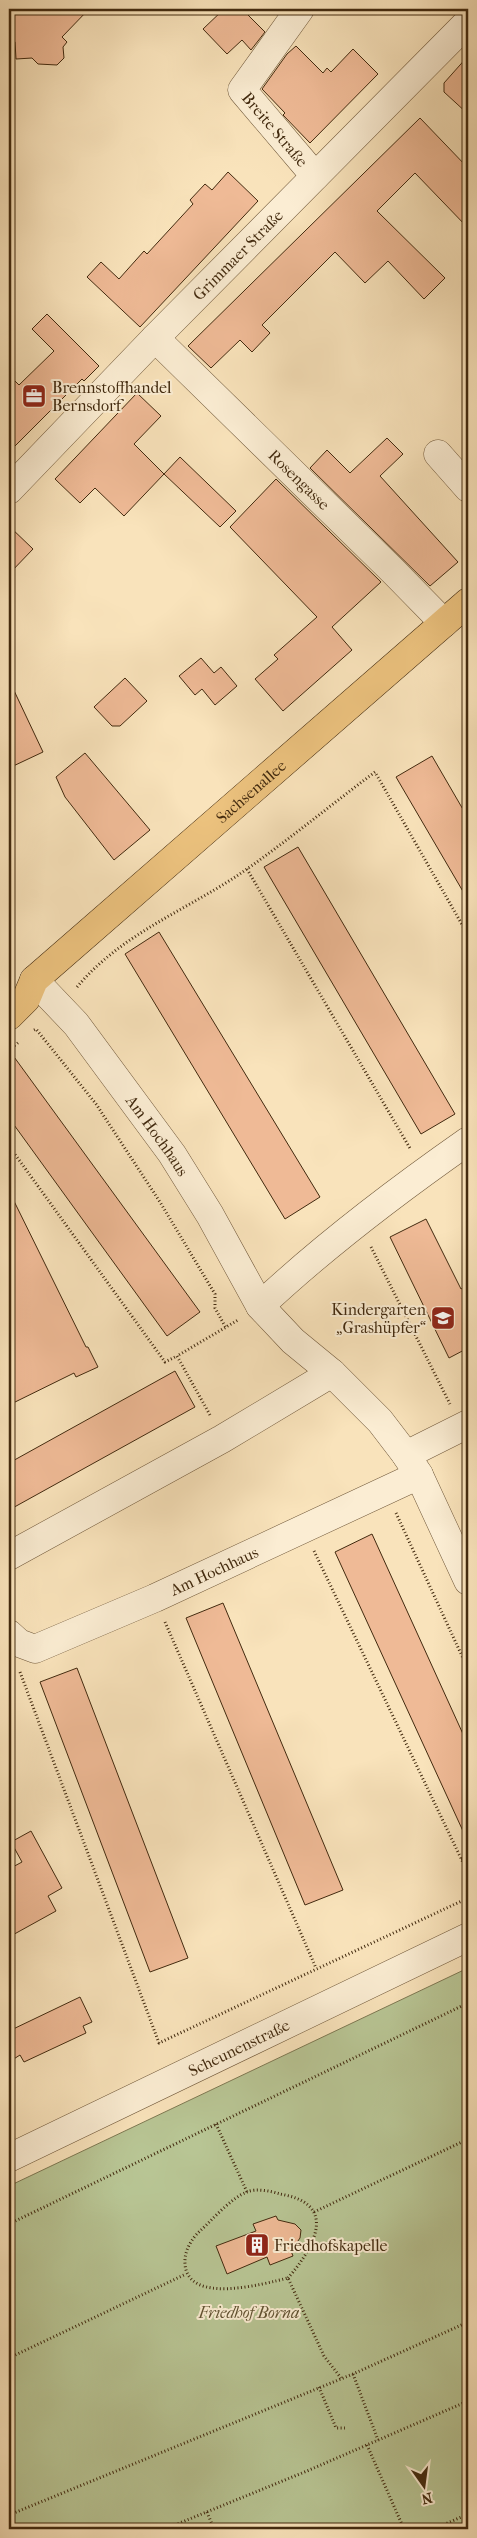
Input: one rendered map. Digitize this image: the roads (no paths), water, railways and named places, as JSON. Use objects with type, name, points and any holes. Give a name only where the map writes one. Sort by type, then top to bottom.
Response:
[{"type":"main road","name":"Sachsenallee","points":[[9,1016],[26,999],[21,983],[468,602]]},
{"type":"street","name":"Breite Straße","points":[[300,9],[242,90],[315,176]]},
{"type":"street","name":"Grimmaer Straße","points":[[9,490],[155,338],[468,22]]},
{"type":"street","name":"Rosengasse","points":[[155,338],[444,623]]},
{"type":"street","points":[[438,454],[468,488]]},
{"type":"street","name":"Am Hochhaus","points":[[21,983],[61,1007],[172,1154],[210,1216],[260,1306],[293,1341],[332,1373],[380,1422],[413,1466],[468,1581]]},
{"type":"street","points":[[260,1306],[306,1263],[358,1221],[468,1141]]},
{"type":"street","points":[[9,1556],[222,1439],[332,1373]]},
{"type":"street","name":"Am Hochhaus","points":[[9,1634],[19,1642],[36,1649],[154,1598],[386,1491],[413,1466],[465,1425]]},
{"type":"street","name":"Scheunenstraße","points":[[9,2158],[468,1937]]},
{"type":"place","name":"Brennstoffhandel Bernsdorf","points":[[34,396]]},
{"type":"place","name":"Kindergarten „Grashüpfer“","points":[[443,1318]]},
{"type":"place","name":"Friedhofskapelle","points":[[257,2245]]},
{"type":"park label","name":"Friedhof Borna","points":[[249,2312]]}]
